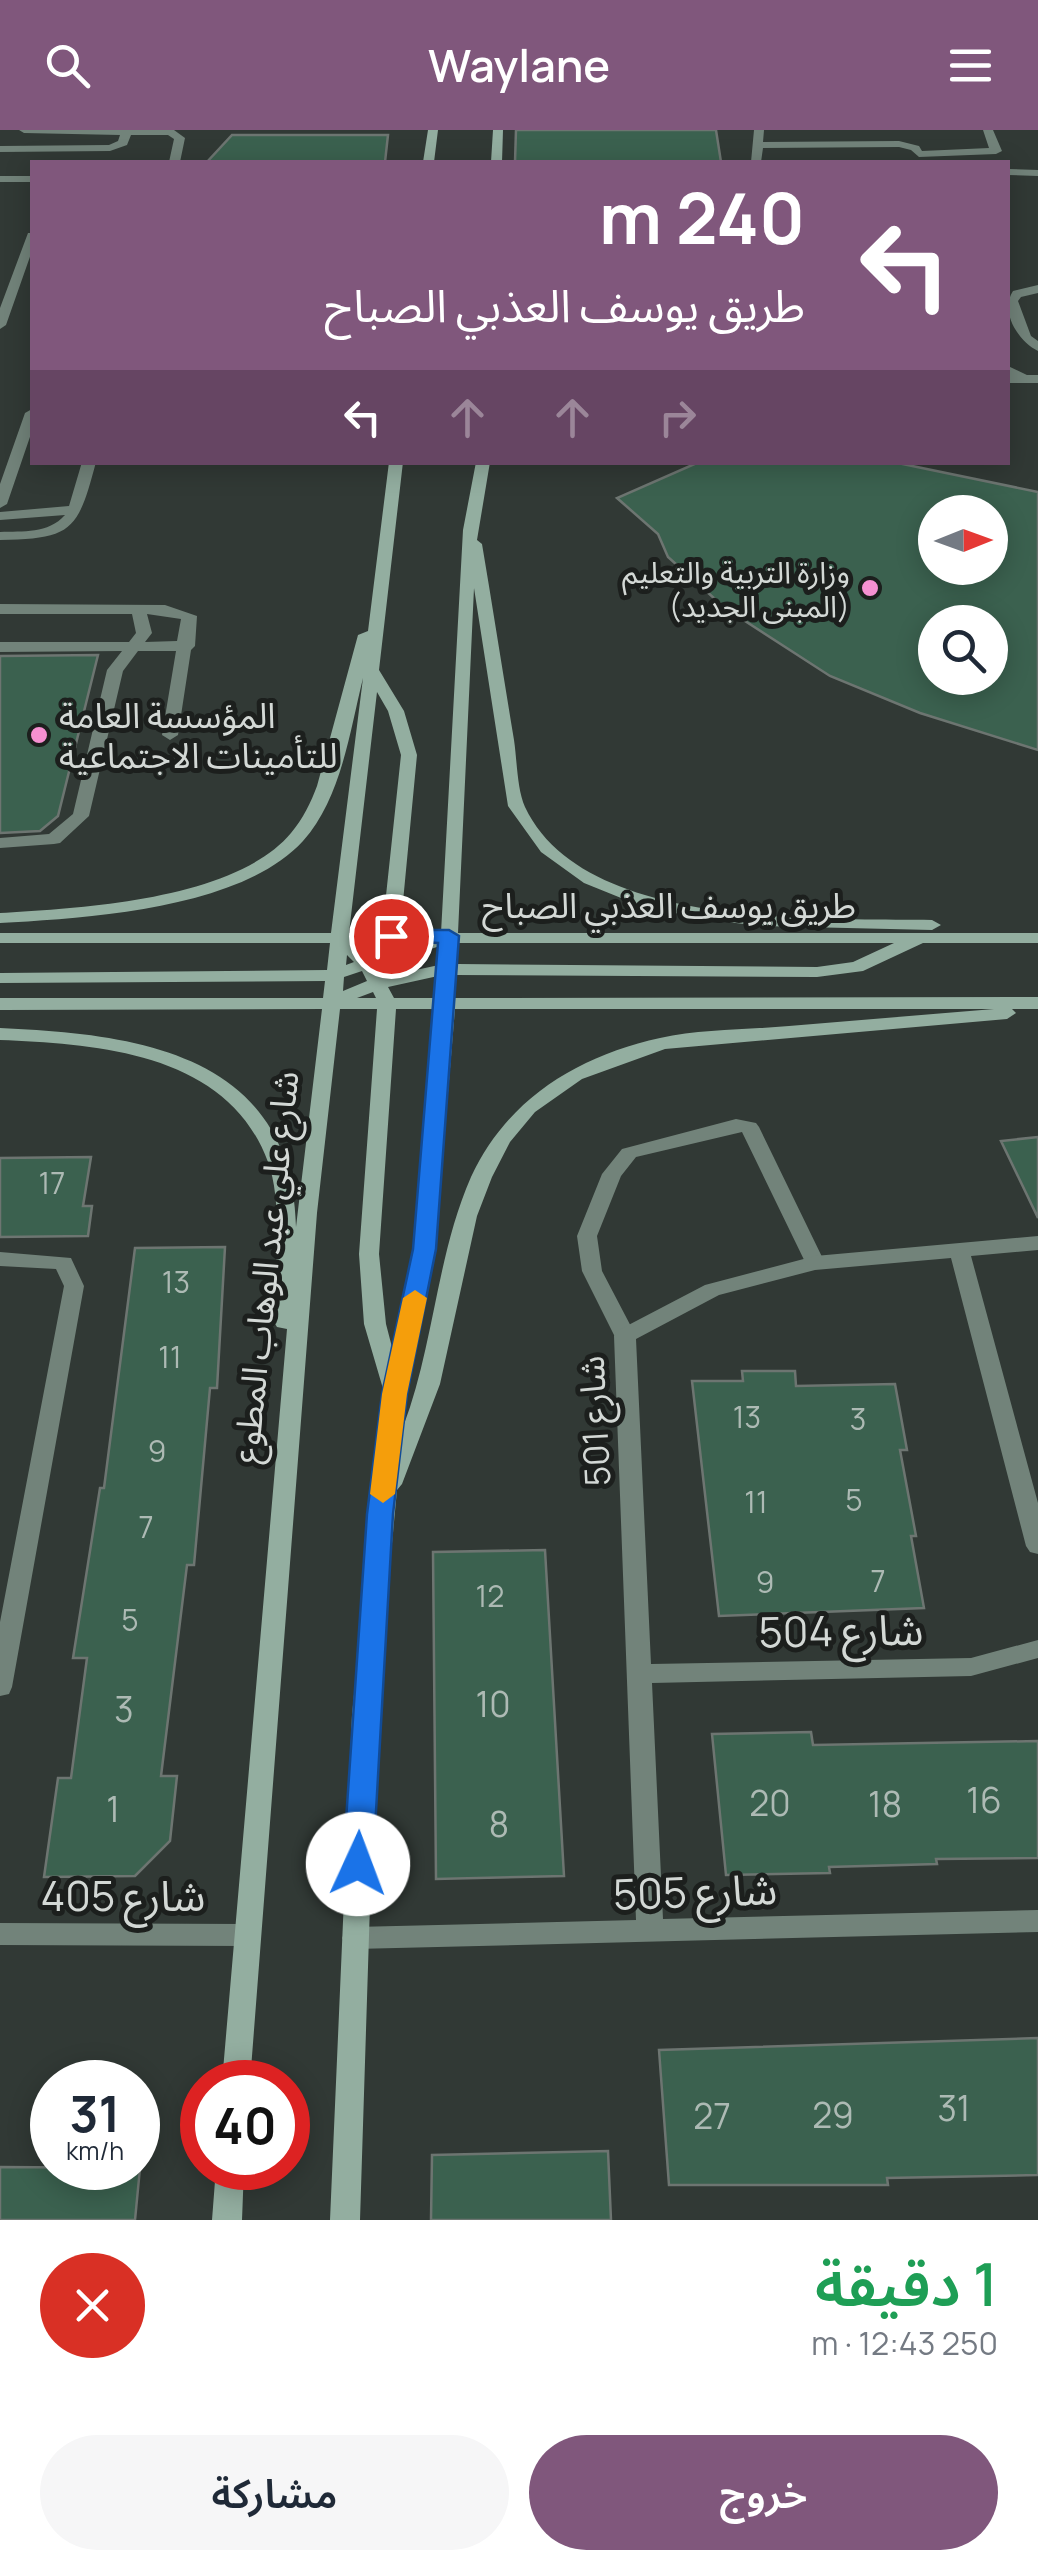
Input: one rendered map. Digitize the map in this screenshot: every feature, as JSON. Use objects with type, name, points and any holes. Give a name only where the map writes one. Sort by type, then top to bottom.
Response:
[{"type":"street","points":[[24,130],[177,132],[180,138],[175,160]]},
{"type":"street","points":[[429,160],[433,130]]},
{"type":"street","points":[[497,160],[498,130]]},
{"type":"street","points":[[756,160],[759,130]]},
{"type":"street","points":[[758,146],[900,144],[915,148],[921,158],[999,157],[988,130]]},
{"type":"street","points":[[0,149],[110,148],[123,143],[128,131]]},
{"type":"street","points":[[0,169],[30,169]]},
{"type":"street","points":[[1010,172],[1038,173]]},
{"type":"street","points":[[0,179],[30,179]]},
{"type":"street","points":[[1010,185],[1038,185]]},
{"type":"street","points":[[0,325],[30,242]]},
{"type":"street","points":[[1038,289],[1018,294],[1012,302],[1024,338],[1038,347]]},
{"type":"street","points":[[1010,390],[1038,390]]},
{"type":"street","points":[[0,504],[30,418]]},
{"type":"street","points":[[0,536],[57,530],[68,524],[76,510],[88,465]]},
{"type":"street","name":"شارع علي عبد الوهاب المطوع","points":[[237,2060],[288,1402],[332,975],[372,671],[383,540],[396,465]]},
{"type":"street","points":[[344,2220],[364,1715],[394,1394],[425,1249],[446,1001],[470,530],[481,465]]},
{"type":"street","points":[[0,516],[76,510]]},
{"type":"street","points":[[470,530],[480,556],[504,707],[507,769],[516,806],[527,830],[580,876],[670,907],[730,915],[933,925],[1038,937]]},
{"type":"street","points":[[0,918],[117,910],[166,900],[210,888],[290,840],[318,807],[366,635],[383,540]]},
{"type":"street","points":[[0,609],[138,610],[189,616],[170,735]]},
{"type":"street","points":[[0,844],[54,839],[81,816],[115,670],[145,626],[138,610]]},
{"type":"street","points":[[0,646],[187,646]]},
{"type":"street","points":[[372,671],[396,711],[409,755],[391,936],[414,974],[446,1001]]},
{"type":"street","points":[[394,1394],[375,1324],[369,1254],[378,984],[400,955],[449,936]]},
{"type":"street","points":[[338,937],[378,984]]},
{"type":"street","name":"طريق يوسف العذبي الصباح","points":[[0,938],[1038,937]]},
{"type":"street","points":[[0,1004],[330,1002],[378,984],[446,969],[817,972],[892,955],[920,938]]},
{"type":"street","points":[[0,978],[332,975],[446,1001],[1038,1005]]},
{"type":"street","points":[[380,1514],[428,1386],[459,1244],[487,1163],[518,1119],[562,1082],[613,1058],[663,1043],[724,1034],[914,1024],[1038,1005]]},
{"type":"street","points":[[0,1034],[114,1042],[163,1056],[205,1076],[240,1101],[265,1132],[280,1166],[288,1402]]},
{"type":"street","points":[[624,1336],[592,1271],[587,1236],[612,1174],[630,1153],[736,1125],[749,1126],[815,1263]]},
{"type":"street","name":"شارع 501","points":[[650,1932],[642,1674],[624,1336],[712,1290],[815,1263],[1038,1243]]},
{"type":"street","points":[[960,1252],[1038,1546]]},
{"type":"street","points":[[0,1259],[64,1263],[74,1286],[0,1686]]},
{"type":"street","name":"شارع 504","points":[[642,1674],[971,1668],[1038,1649]]},
{"type":"street","name":"شارع 505","points":[[354,1938],[1038,1921]]},
{"type":"street","name":"شارع 405","points":[[0,1934],[246,1935]]},
{"type":"street","points":[[227,2220],[229,2190]]},
{"type":"building","points":[[516,130],[716,130],[721,160],[515,160]]},
{"type":"building","points":[[232,135],[388,135],[385,160],[209,160]]},
{"type":"building","name":"وزارة التربية والتعليم (المبنى الجديد)","points":[[692,465],[908,465],[1038,492],[1038,750],[920,713],[830,676],[725,608],[668,557],[658,534],[617,498]]},
{"type":"building","name":"المؤسسة العامة للتأمينات الاجتماعية","points":[[98,655],[58,816],[40,831],[0,833],[0,656]]},
{"type":"building","points":[[1038,1137],[1038,1218],[1001,1141]]},
{"type":"building","points":[[91,1157],[83,1206],[92,1206],[88,1236],[0,1237],[0,1158]]},
{"type":"building","points":[[225,1247],[217,1388],[210,1388],[194,1565],[187,1565],[161,1776],[177,1776],[170,1841],[135,1876],[44,1877],[58,1778],[71,1778],[87,1658],[73,1658],[100,1488],[104,1488],[135,1248]]},
{"type":"building","points":[[742,1371],[795,1371],[796,1386],[895,1384],[907,1450],[900,1450],[916,1536],[911,1536],[924,1608],[719,1616],[692,1381],[743,1381]]},
{"type":"building","points":[[545,1550],[564,1876],[436,1879],[433,1552]]},
{"type":"building","points":[[811,1732],[813,1745],[1038,1741],[1038,1858],[936,1859],[937,1864],[829,1867],[830,1873],[726,1875],[712,1734]]},
{"type":"building","points":[[1038,2038],[1038,2175],[887,2178],[888,2185],[669,2185],[659,2050]]},
{"type":"building","points":[[608,2151],[611,2220],[431,2220],[432,2155]]},
{"type":"building","points":[[0,2167],[30,2167],[30,2190],[138,2190],[135,2220],[0,2220]]},
{"type":"slow traffic","points":[[383,1494],[394,1394],[415,1298]]},
{"type":"place","name":"وزارة التربية والتعليم (المبنى الجديد)","points":[[870,588]]},
{"type":"place","name":"المؤسسة العامة للتأمينات الاجتماعية","points":[[39,735]]},
{"type":"route","points":[[358,1864],[364,1715],[380,1514],[394,1394],[425,1249],[449,936],[391,936]]}]
